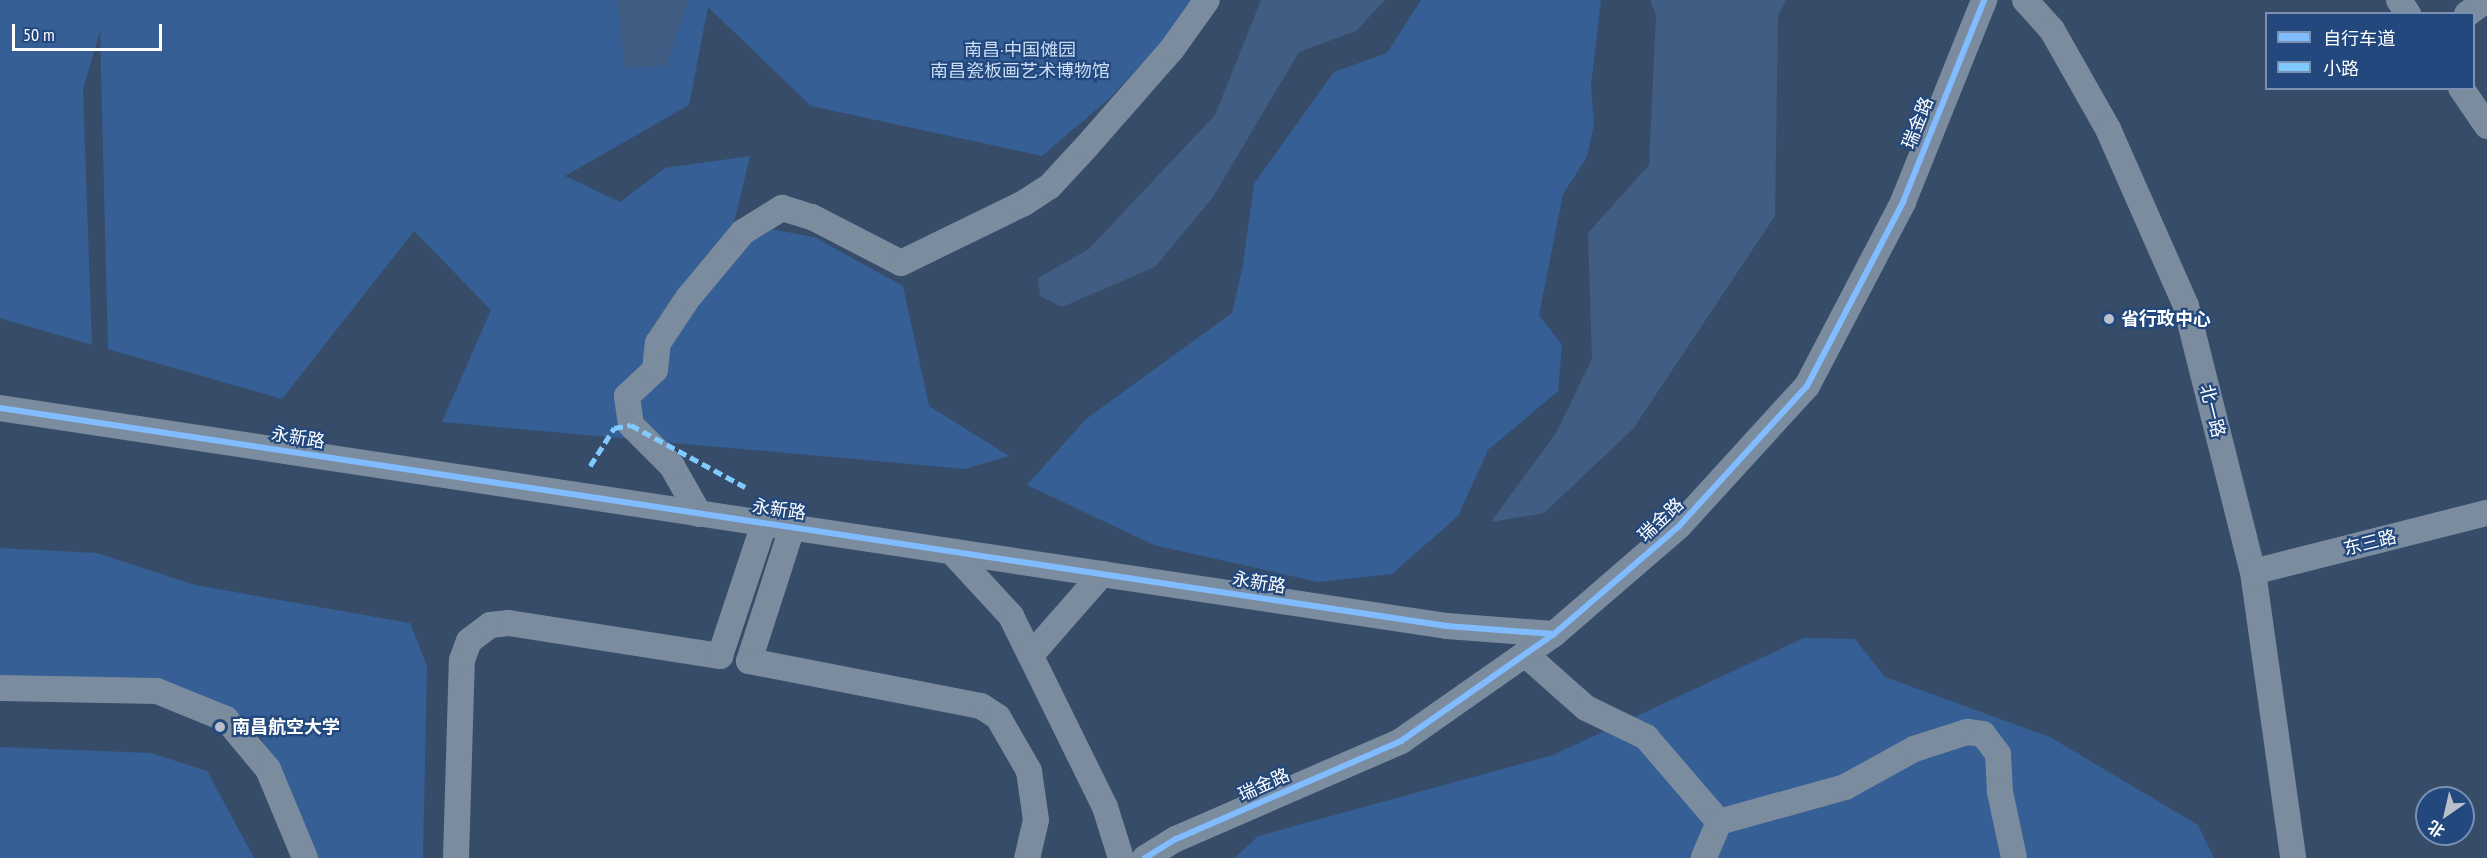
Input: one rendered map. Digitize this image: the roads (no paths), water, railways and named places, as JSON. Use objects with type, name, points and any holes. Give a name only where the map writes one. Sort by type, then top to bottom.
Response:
[{"type":"street","points":[[699,514],[672,466],[631,425],[627,396],[655,370],[658,343],[688,298],[743,232],[782,208],[812,217],[901,263],[1024,203],[1050,186],[1087,146],[1172,49],[1207,0]]},
{"type":"street","name":"瑞金路","points":[[1145,858],[1176,840],[1401,741],[1554,634],[1679,526],[1807,386],[1902,202],[1984,0]]},
{"type":"street","name":"北一路","points":[[2025,0],[2052,30],[2108,129],[2186,306],[2253,572],[2293,858]]},
{"type":"street","points":[[2470,12],[2486,0]]},
{"type":"street","points":[[2462,90],[2487,126]]},
{"type":"street","name":"永新路","points":[[0,408],[1469,630],[1554,634]]},
{"type":"street","name":"东三路","points":[[2253,572],[2487,513]]},
{"type":"street","points":[[720,656],[764,524]]},
{"type":"street","points":[[749,661],[792,528]]},
{"type":"street","points":[[952,552],[1011,616],[1105,807],[1122,858]]},
{"type":"street","points":[[1031,655],[1102,574]]},
{"type":"street","points":[[463,857],[462,660],[469,640],[490,625],[509,623],[749,661],[981,706],[998,717],[1029,771],[1036,820],[1027,858]]},
{"type":"street","points":[[1525,654],[1586,708],[1646,738],[1719,822]]},
{"type":"street","points":[[0,687],[157,691],[226,719],[267,769],[305,858]]},
{"type":"street","points":[[1719,822],[1845,787],[1914,748],[1967,732],[1983,734],[1998,754],[2000,792],[2014,858]]},
{"type":"street","points":[[1704,858],[1719,822]]},
{"type":"place","name":"省行政中心","points":[[2109,319]]},
{"type":"place","name":"南昌航空大学","points":[[220,727]]},
{"type":"park label","name":"南昌·中国傩园 南昌瓷板画艺术博物馆","points":[[1020,61]]}]
